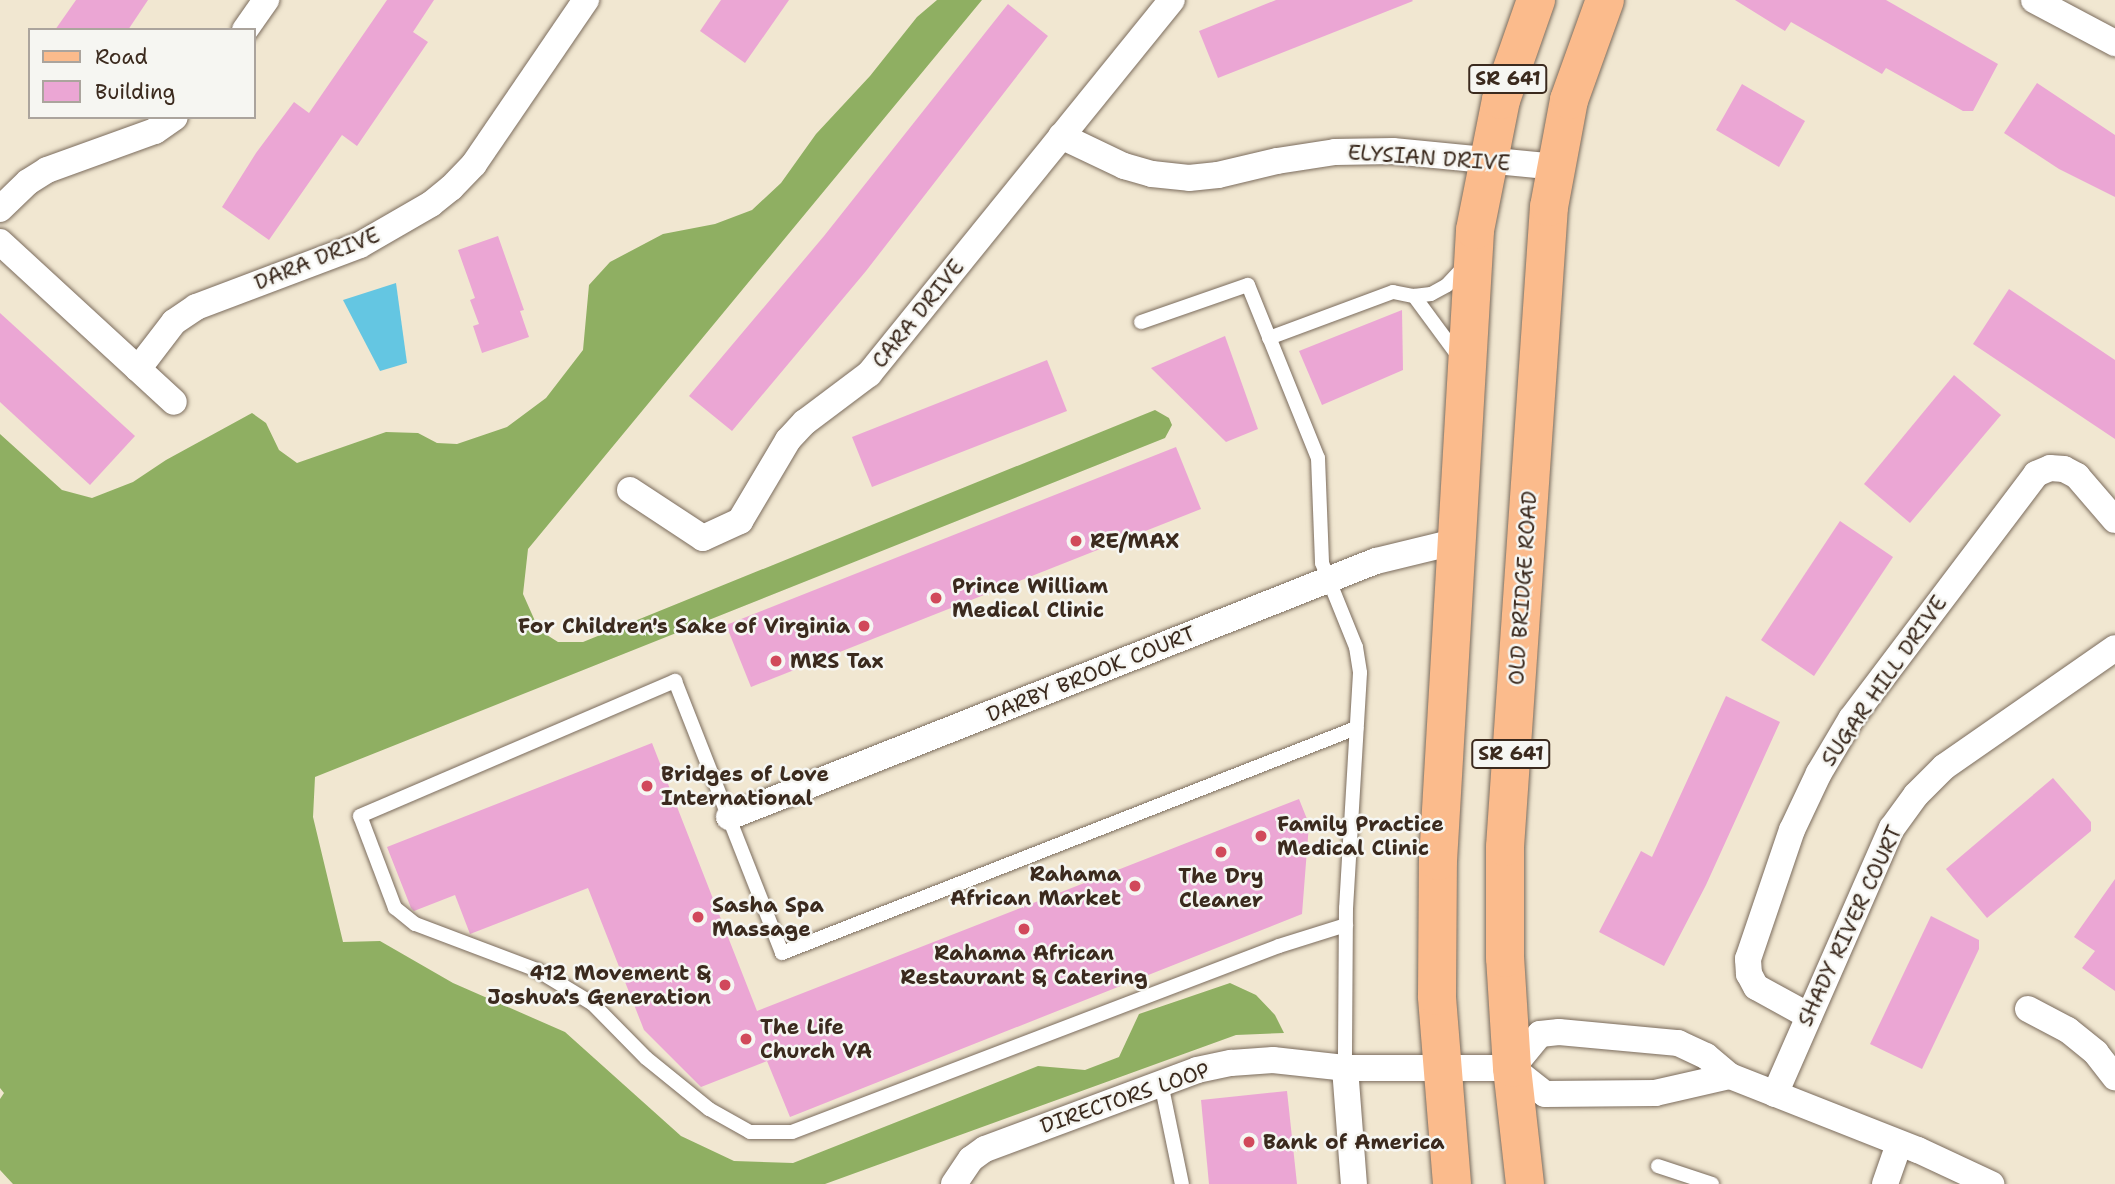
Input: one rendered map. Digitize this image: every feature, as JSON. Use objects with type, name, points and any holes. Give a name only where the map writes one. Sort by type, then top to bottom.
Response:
[{"type":"main road","name":"SR 641","points":[[1452,1184],[1437,996],[1438,861],[1474,257],[1487,160],[1501,100],[1536,0]]},
{"type":"main road","name":"OLD BRIDGE ROAD","points":[[1525,1184],[1512,1068],[1505,958],[1505,847],[1549,208],[1569,100],[1605,0]]},
{"type":"street","points":[[246,28],[266,0]]},
{"type":"street","name":"DARA DRIVE","points":[[138,369],[174,322],[196,307],[360,245],[431,204],[451,188],[474,164],[586,0]]},
{"type":"street","name":"CARA DRIVE","points":[[630,490],[703,538],[740,522],[793,435],[869,374],[1172,0]]},
{"type":"street","points":[[2034,0],[2115,43]]},
{"type":"street","points":[[0,209],[28,182],[47,170],[146,135],[172,119]]},
{"type":"street","name":"ELYSIAN DRIVE","points":[[1061,136],[1124,166],[1152,174],[1189,178],[1218,175],[1277,161],[1335,152],[1393,151],[1555,167]]},
{"type":"street","points":[[0,242],[174,402]]},
{"type":"street","name":"SUGAR HILL DRIVE","points":[[1809,1016],[1756,987],[1749,974],[1748,959],[1792,830],[1819,774],[1851,719],[2036,474],[2050,468],[2064,469],[2077,476],[2115,520]]},
{"type":"street","name":"DARBY BROOK COURT","points":[[729,817],[1376,561],[1458,541]]},
{"type":"street","name":"SHADY RIVER COURT","points":[[1775,1094],[1892,828],[1916,795],[1944,767],[2115,648]]},
{"type":"street","points":[[2028,1009],[2068,1030],[2096,1054],[2115,1077]]},
{"type":"street","points":[[1730,1076],[1655,1093],[1545,1094],[1512,1068],[1540,1034],[1559,1032],[1678,1043],[1706,1056],[1730,1076],[1991,1184]]},
{"type":"street","name":"DIRECTORS LOOP","points":[[954,1184],[971,1159],[985,1149],[1198,1070],[1231,1063],[1273,1060],[1345,1068],[1512,1068]]},
{"type":"street","points":[[1345,1068],[1354,1184]]},
{"type":"street","points":[[1885,1184],[1899,1144]]},
{"type":"lane","points":[[1269,338],[1393,292],[1414,296],[1431,294],[1447,285],[1474,257]]},
{"type":"lane","points":[[1141,322],[1248,285],[1318,458],[1319,547],[1328,580],[1356,647],[1360,673],[1346,925],[1345,1068]]},
{"type":"lane","points":[[1414,296],[1443,331],[1467,370]]},
{"type":"lane","points":[[1346,925],[1279,946],[792,1132],[750,1132],[698,1100],[646,1058],[593,1004],[537,970],[415,924],[395,908],[360,816],[675,681],[782,953],[1356,728]]},
{"type":"lane","points":[[1161,1083],[1182,1184]]},
{"type":"lane","points":[[1658,1166],[1712,1184]]},
{"type":"green space","points":[[937,0],[982,0],[528,549],[523,594],[539,630],[558,642],[583,642],[1155,410],[1169,418],[1172,425],[1165,438],[315,777],[313,817],[343,942],[380,941],[453,983],[565,1032],[681,1136],[734,1161],[793,1163],[1038,1066],[1085,1070],[1119,1057],[1139,1014],[1230,983],[1256,995],[1275,1015],[1284,1033],[1236,1035],[825,1184],[13,1184],[0,1170],[0,1099],[4,1093],[0,1088],[0,434],[62,490],[92,498],[133,482],[166,460],[252,413],[266,423],[279,450],[297,463],[386,432],[418,433],[437,443],[457,444],[507,427],[546,398],[583,350],[589,285],[610,262],[663,234],[715,224],[752,210],[781,183],[816,134],[870,76],[917,17]]},
{"type":"water","points":[[396,283],[407,363],[380,371],[343,300]]},
{"type":"building","points":[[76,0],[148,0],[129,28],[56,28]]},
{"type":"building","points":[[387,0],[434,0],[413,32],[428,42],[357,146],[342,135],[269,240],[222,207],[256,153],[294,102],[309,113]]},
{"type":"building","points":[[721,0],[789,0],[745,63],[700,31]]},
{"type":"building","points":[[1276,0],[1413,1],[1218,78],[1199,31]]},
{"type":"building","points":[[1735,0],[1886,0],[1998,64],[1973,111],[1963,111],[1886,68],[1882,74],[1791,22],[1785,31]]},
{"type":"building","points":[[1008,4],[1048,36],[866,271],[732,431],[689,396],[824,236]]},
{"type":"building","points":[[2037,83],[2115,135],[2115,197],[2059,169],[2004,133]]},
{"type":"building","points":[[1742,84],[1805,121],[1779,167],[1716,130]]},
{"type":"building","points":[[498,236],[524,310],[520,311],[529,337],[482,353],[473,326],[479,324],[470,300],[475,298],[458,250]]},
{"type":"building","points":[[2009,289],[2115,360],[2115,439],[1973,344]]},
{"type":"building","points":[[1402,310],[1403,370],[1322,405],[1299,351]]},
{"type":"building","points":[[0,313],[135,436],[90,485],[0,402]]},
{"type":"building","points":[[1225,336],[1258,429],[1226,442],[1151,368]]},
{"type":"building","points":[[1047,360],[1067,411],[872,487],[852,437]]},
{"type":"building","points":[[1954,375],[2001,415],[1910,523],[1864,484]]},
{"type":"building","points":[[1176,447],[1201,509],[751,687],[726,625]]},
{"type":"building","points":[[1840,521],[1893,557],[1814,676],[1761,640]]},
{"type":"building","points":[[1726,696],[1780,722],[1706,885],[1664,966],[1599,932],[1641,851],[1652,857]]},
{"type":"building","points":[[652,743],[757,1011],[1299,799],[1309,824],[1302,914],[790,1117],[767,1061],[701,1087],[644,1030],[588,888],[470,934],[455,895],[414,911],[411,908],[387,847]]},
{"type":"building","points":[[2053,778],[2091,822],[2091,831],[1987,918],[1946,869]]},
{"type":"building","points":[[2115,879],[2115,991],[2082,968],[2095,951],[2074,937]]},
{"type":"building","points":[[1931,916],[1979,940],[1979,949],[1922,1069],[1870,1044]]},
{"type":"building","name":"Bank of America","points":[[1287,1091],[1297,1184],[1209,1184],[1201,1100]]},
{"type":"place","name":"RE/MAX","points":[[1076,541]]},
{"type":"place","name":"Prince William Medical Clinic","points":[[936,598]]},
{"type":"place","name":"For Children's Sake of Virginia","points":[[864,626]]},
{"type":"place","name":"MRS Tax","points":[[776,661]]},
{"type":"place","name":"Bridges of Love International","points":[[647,786]]},
{"type":"place","name":"Family Practice Medical Clinic","points":[[1261,836]]},
{"type":"place","name":"The Dry Cleaner","points":[[1221,852]]},
{"type":"place","name":"Rahama African Market","points":[[1135,886]]},
{"type":"place","name":"Sasha Spa Massage","points":[[698,917]]},
{"type":"place","name":"Rahama African Restaurant & Catering","points":[[1024,929]]},
{"type":"place","name":"412 Movement & Joshua's Generation","points":[[725,985]]},
{"type":"place","name":"The Life Church VA","points":[[746,1039]]},
{"type":"place","name":"Bank of America","points":[[1249,1142]]}]
